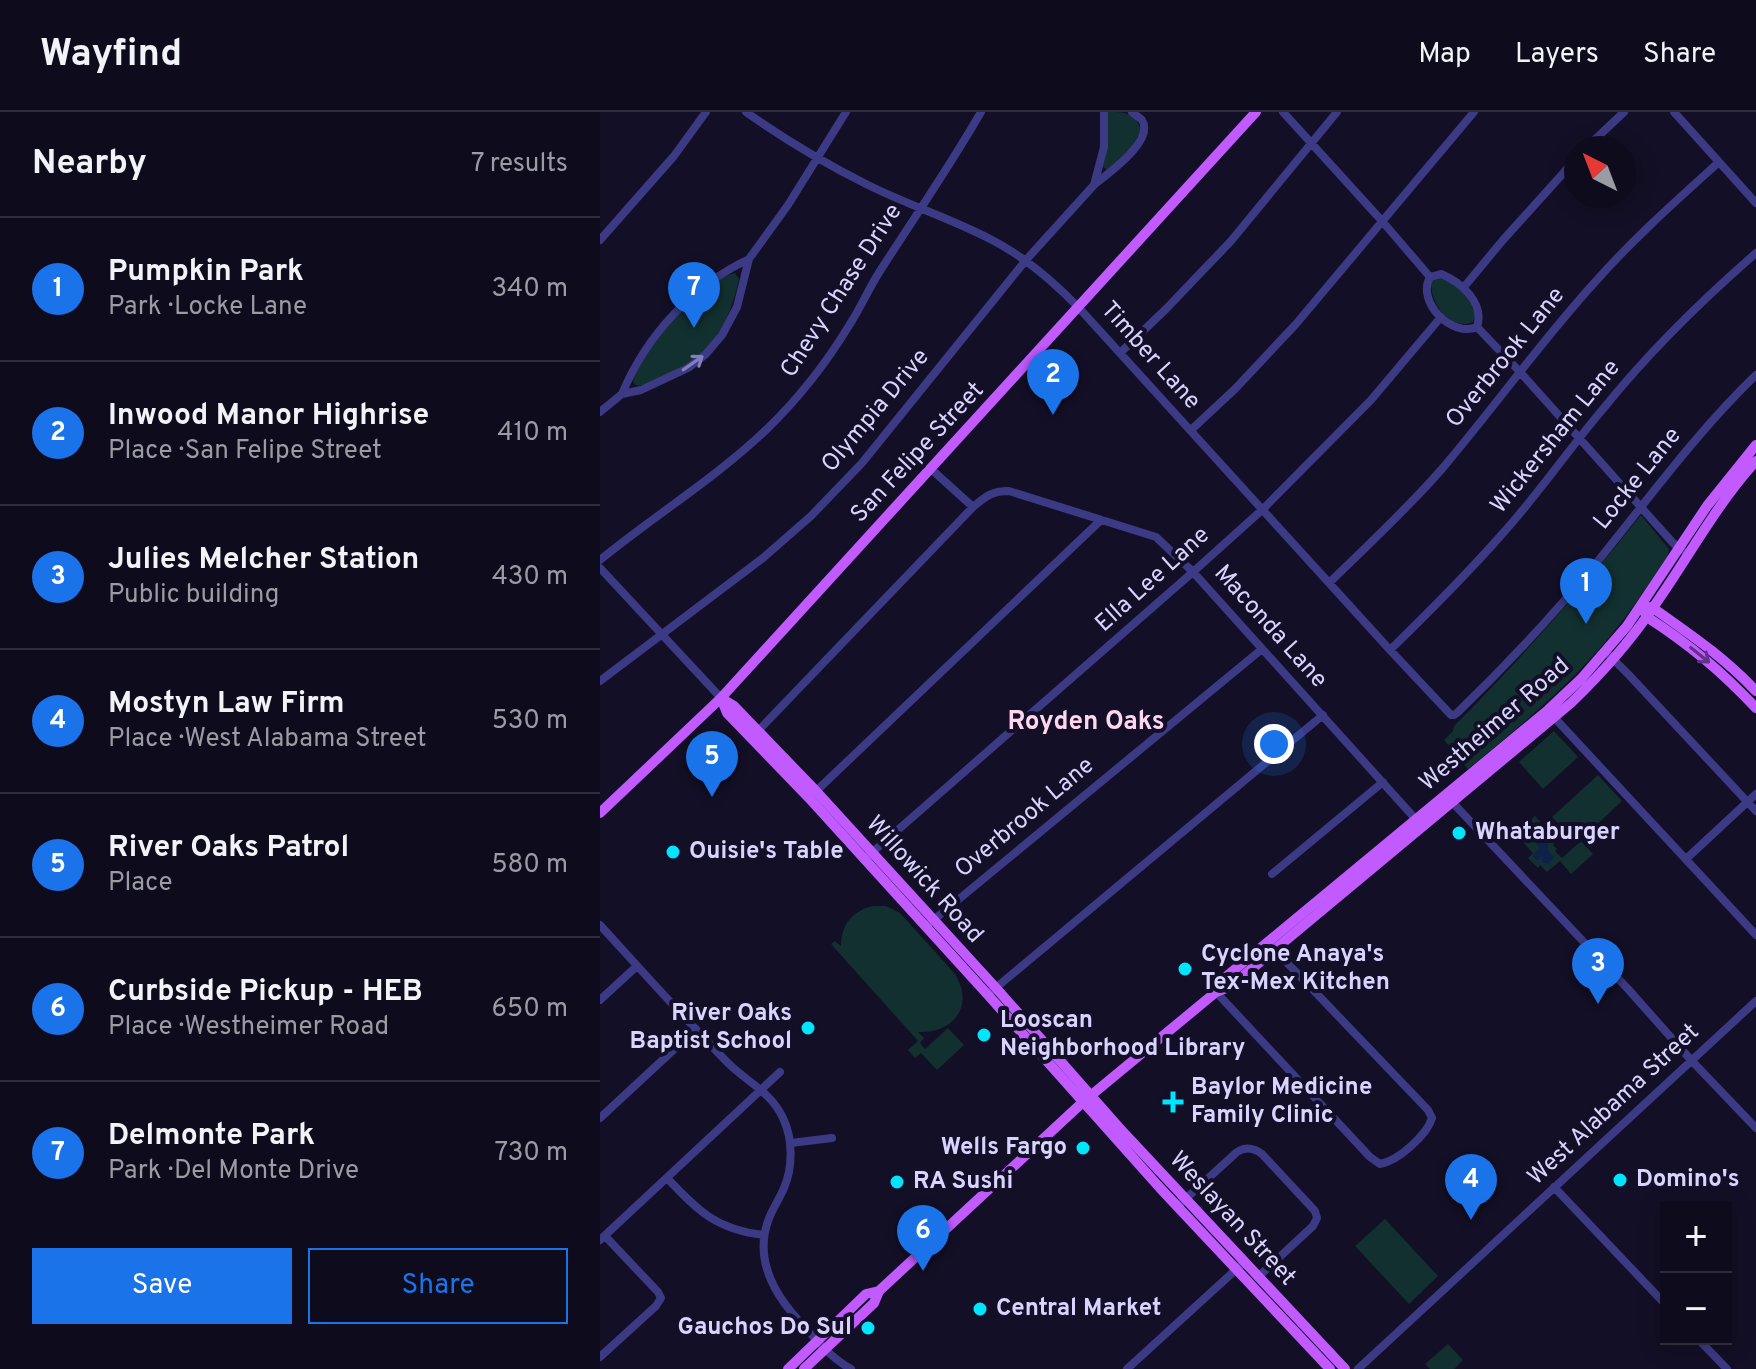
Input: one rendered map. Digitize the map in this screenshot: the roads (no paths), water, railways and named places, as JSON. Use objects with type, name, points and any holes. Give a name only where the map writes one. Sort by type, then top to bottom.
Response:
[{"type":"main road","name":"San Felipe Street","points":[[600,813],[721,698],[1256,112]]},
{"type":"main road","name":"Westheimer Road","points":[[1420,823],[1453,803],[1498,758],[1551,714],[1581,679],[1609,655],[1647,610],[1684,551],[1751,462],[1756,445]]},
{"type":"main road","points":[[1647,610],[1754,698]]},
{"type":"main road","name":"Willowick Road","points":[[721,698],[727,713],[754,734],[812,795],[1087,1098]]},
{"type":"main road","name":"Westheimer Road","points":[[804,1369],[866,1294],[879,1291],[1087,1098],[1216,992],[1222,980],[1271,947],[1420,823],[1461,782],[1498,758]]},
{"type":"main road","points":[[1453,803],[1461,782]]},
{"type":"main road","name":"Weslayan Street","points":[[1087,1098],[1240,1265],[1330,1369]]},
{"type":"main road","name":"Weslayan Street","points":[[1240,1265],[1258,1277],[1345,1369]]},
{"type":"main road","name":"Westheimer Road","points":[[788,1369],[821,1345]]},
{"type":"street","points":[[600,240],[674,156],[706,112]]},
{"type":"street","name":"Timber Lane","points":[[746,112],[769,129],[868,185],[992,240],[1026,260],[1079,308],[1447,713],[1454,715]]},
{"type":"street","points":[[600,412],[622,394],[641,390],[688,368],[706,354],[722,335],[737,307],[749,259],[788,205],[846,112]]},
{"type":"street","name":"Chevy Chase Drive","points":[[600,560],[635,531],[717,474],[770,426],[814,376],[833,351],[981,112]]},
{"type":"street","name":"Olympia Drive","points":[[1094,185],[1104,147],[1104,112]]},
{"type":"street","name":"Olympia Drive","points":[[600,681],[727,587],[811,516],[877,446],[1026,260],[1094,185],[1140,143],[1143,123],[1132,112]]},
{"type":"street","points":[[1283,112],[1430,277]]},
{"type":"street","points":[[1120,353],[1231,241],[1337,112]]},
{"type":"street","points":[[1191,430],[1235,389],[1296,324],[1474,112]]},
{"type":"street","points":[[1599,136],[1624,112]]},
{"type":"street","points":[[1674,112],[1756,203]]},
{"type":"street","name":"Overbrook Lane","points":[[1329,583],[1440,471],[1559,322],[1613,263],[1719,162]]},
{"type":"street","points":[[1464,287],[1564,172]]},
{"type":"street","name":"Wickersham Lane","points":[[1390,650],[1442,600],[1506,530],[1631,375],[1710,294],[1756,253]]},
{"type":"street","points":[[622,394],[644,350],[671,318],[728,269],[749,259]]},
{"type":"street","points":[[1430,277],[1441,274],[1464,287],[1477,307],[1477,327]]},
{"type":"street","points":[[1430,277],[1426,288],[1428,297],[1441,317],[1459,328],[1467,330],[1477,327]]},
{"type":"street","name":"Ella Lee Lane","points":[[868,860],[1263,509],[1371,400],[1441,317]]},
{"type":"street","points":[[1477,327],[1684,551]]},
{"type":"street","name":"Locke Lane","points":[[1454,715],[1548,619],[1709,422],[1756,375]]},
{"type":"street","points":[[754,734],[973,507],[931,469]]},
{"type":"street","name":"Maconda Lane","points":[[973,507],[997,491],[1009,491],[1156,537],[1193,572],[1420,823]]},
{"type":"street","points":[[812,795],[1101,520]]},
{"type":"street","name":"Willowick Road","points":[[600,568],[721,698]]},
{"type":"street","name":"Overbrook Lane","points":[[929,924],[1262,649]]},
{"type":"street","points":[[1609,655],[1756,811]]},
{"type":"street","points":[[1551,714],[1756,935]]},
{"type":"street","points":[[992,991],[1323,715]]},
{"type":"street","points":[[1272,874],[1383,782]]},
{"type":"street","points":[[1686,859],[1756,794]]},
{"type":"street","points":[[1453,803],[1756,1128]]},
{"type":"street","points":[[600,925],[696,1029],[732,1066],[762,1089],[779,1110],[791,1143],[788,1179],[767,1222],[765,1264],[772,1284],[788,1309],[821,1345],[851,1369]]},
{"type":"street","points":[[1216,992],[1370,1157],[1380,1164],[1389,1163],[1411,1145],[1429,1129],[1432,1118],[1428,1110],[1271,947]]},
{"type":"street","points":[[600,1000],[637,966]]},
{"type":"street","name":"West Alabama Street","points":[[1358,1369],[1756,1001]]},
{"type":"street","points":[[600,1118],[696,1029]]},
{"type":"street","points":[[600,1357],[661,1298],[602,1238],[780,1072]]},
{"type":"street","points":[[791,1143],[832,1138]]},
{"type":"street","points":[[1182,1203],[1237,1152],[1248,1148],[1262,1154],[1315,1211],[1317,1218],[1316,1224],[1258,1277]]},
{"type":"street","points":[[667,1178],[710,1218],[734,1230],[764,1235]]},
{"type":"street","points":[[1554,1187],[1660,1299]]},
{"type":"street","points":[[1127,1369],[1240,1265]]},
{"type":"street","points":[[1704,1345],[1727,1369]]},
{"type":"water","points":[[1529,829],[1542,832],[1548,838],[1548,850],[1554,858],[1549,863],[1542,863],[1542,855],[1539,860],[1533,856],[1540,849],[1535,841],[1524,837],[1523,834]]},
{"type":"place","name":"Delmonte Park","points":[[694,328]]},
{"type":"place","name":"Inwood Manor Highrise","points":[[1053,415]]},
{"type":"place","name":"Pumpkin Park","points":[[1586,624]]},
{"type":"place","name":"River Oaks Patrol","points":[[712,797]]},
{"type":"place","name":"Whataburger","points":[[1459,833]]},
{"type":"place","name":"Ouisie's Table","points":[[673,852]]},
{"type":"place","name":"Cyclone Anaya's Tex-Mex Kitchen","points":[[1185,969]]},
{"type":"place","name":"Julies Melcher Station","points":[[1598,1004]]},
{"type":"place","name":"River Oaks Baptist School","points":[[808,1028]]},
{"type":"place","name":"Looscan Neighborhood Library","points":[[984,1035]]},
{"type":"place","name":"Baylor Medicine Family Clinic","points":[[1173,1102]]},
{"type":"place","name":"Wells Fargo","points":[[1083,1148]]},
{"type":"place","name":"Domino's","points":[[1620,1180]]},
{"type":"place","name":"RA Sushi","points":[[897,1182]]},
{"type":"place","name":"Mostyn Law Firm","points":[[1471,1220]]},
{"type":"place","name":"Curbside Pickup - HEB","points":[[923,1271]]},
{"type":"place","name":"Central Market","points":[[980,1309]]},
{"type":"place","name":"Gauchos Do Sul","points":[[868,1328]]},
{"type":"district","name":"Royden Oaks","points":[[1086,722]]}]
